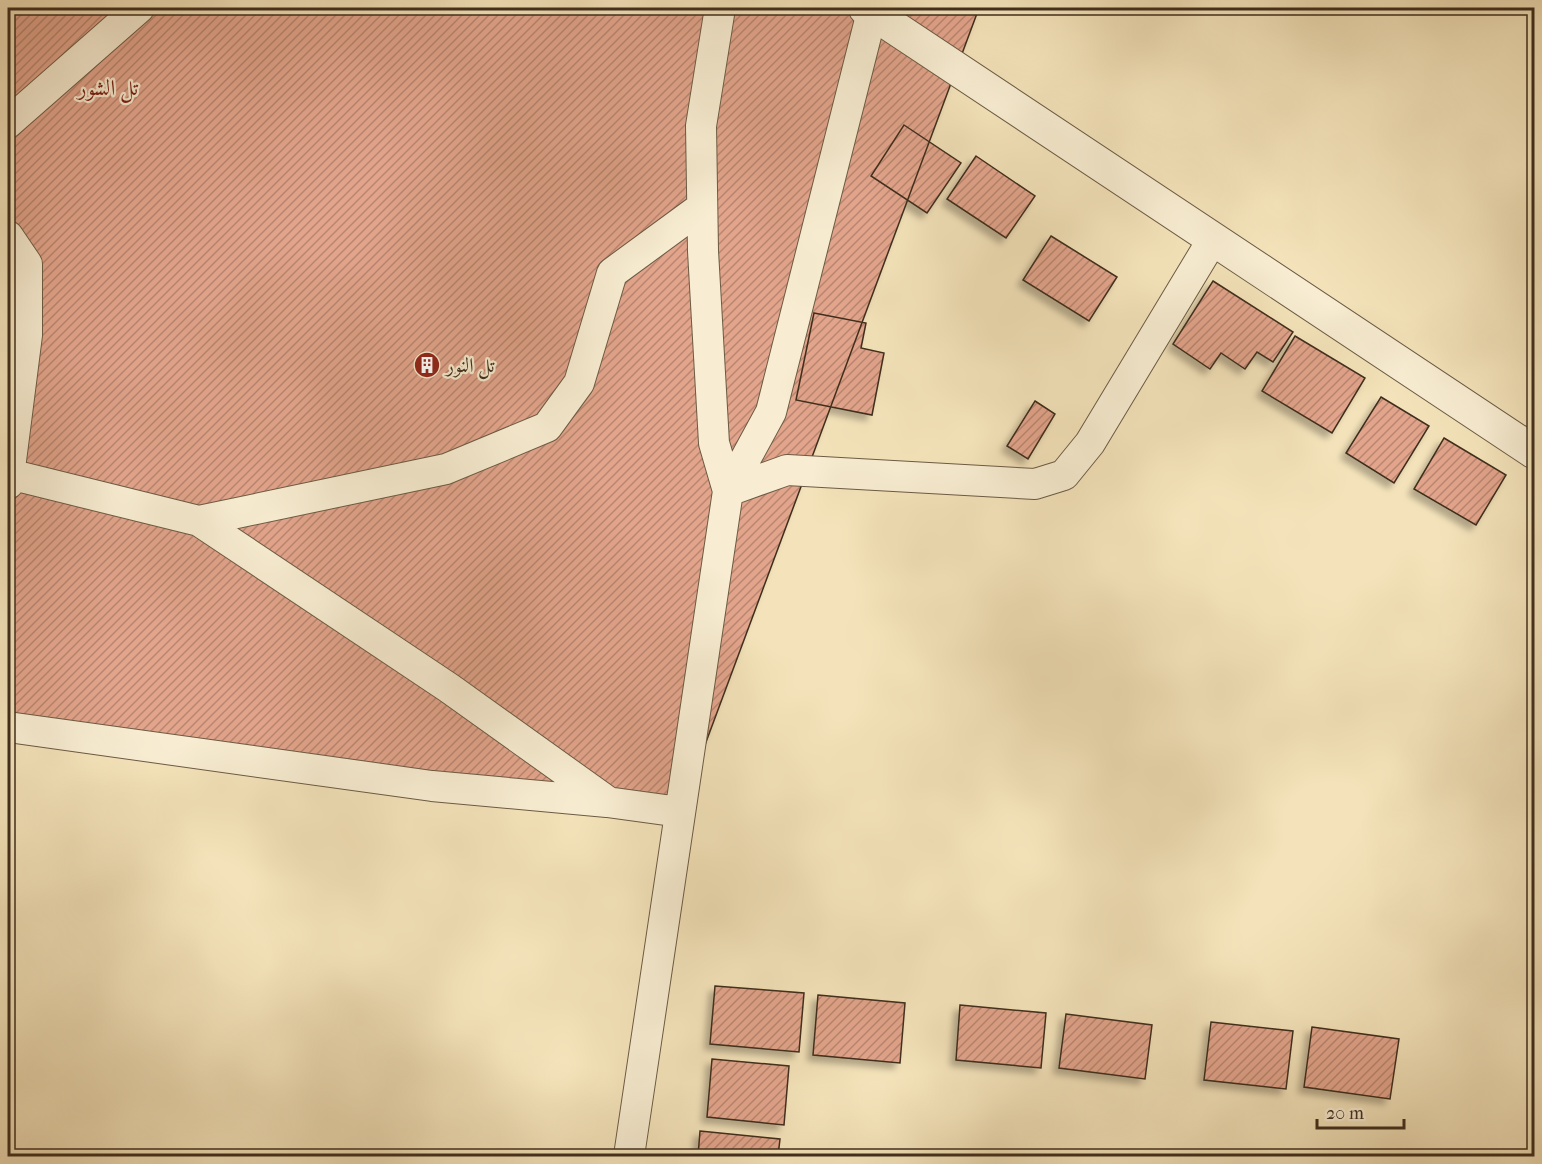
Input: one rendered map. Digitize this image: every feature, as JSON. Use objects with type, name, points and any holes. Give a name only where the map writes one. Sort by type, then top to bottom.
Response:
[{"type":"street","points":[[8,123],[139,8]]},
{"type":"street","points":[[720,8],[701,126],[702,207],[714,443],[728,491]]},
{"type":"street","points":[[629,1156],[728,491],[771,412],[870,9],[1534,452]]},
{"type":"street","points":[[199,521],[446,469],[547,427],[579,383],[612,273],[702,207]]},
{"type":"street","points":[[8,236],[27,264],[27,335],[11,428],[8,479],[199,521],[449,688],[607,802]]},
{"type":"street","points":[[728,491],[787,470],[1035,484],[1064,475],[1090,443],[1213,239]]},
{"type":"street","points":[[8,727],[432,786],[607,802],[680,812]]},
{"type":"building","name":"تل النور","points":[[8,8],[979,8],[680,812],[8,722]]},
{"type":"building","points":[[904,125],[961,163],[927,213],[871,176]]},
{"type":"building","points":[[976,156],[1035,196],[1006,238],[947,199]]},
{"type":"building","points":[[1051,236],[1117,277],[1089,321],[1023,280]]},
{"type":"building","points":[[1213,281],[1293,332],[1273,362],[1257,352],[1245,369],[1221,353],[1210,369],[1173,344]]},
{"type":"building","points":[[814,313],[866,323],[861,348],[884,353],[872,415],[796,400]]},
{"type":"building","points":[[1295,336],[1365,378],[1332,433],[1262,391]]},
{"type":"building","points":[[1381,397],[1429,426],[1394,483],[1346,453]]},
{"type":"building","points":[[1035,401],[1055,414],[1028,459],[1007,446]]},
{"type":"building","points":[[1444,438],[1506,475],[1476,525],[1414,489]]},
{"type":"building","points":[[715,986],[804,993],[799,1052],[710,1044]]},
{"type":"building","points":[[818,995],[905,1003],[900,1063],[813,1055]]},
{"type":"building","points":[[960,1005],[1046,1013],[1041,1068],[956,1060]]},
{"type":"building","points":[[1066,1014],[1152,1025],[1145,1079],[1059,1068]]},
{"type":"building","points":[[1211,1022],[1293,1031],[1286,1089],[1204,1080]]},
{"type":"building","points":[[1312,1027],[1399,1039],[1390,1099],[1304,1087]]},
{"type":"building","points":[[712,1059],[789,1066],[784,1125],[707,1117]]},
{"type":"building","points":[[700,1131],[780,1139],[778,1156],[698,1156]]},
{"type":"place","name":"تل النور","points":[[427,365]]},
{"type":"district","name":"تل الشور","points":[[108,88]]}]
